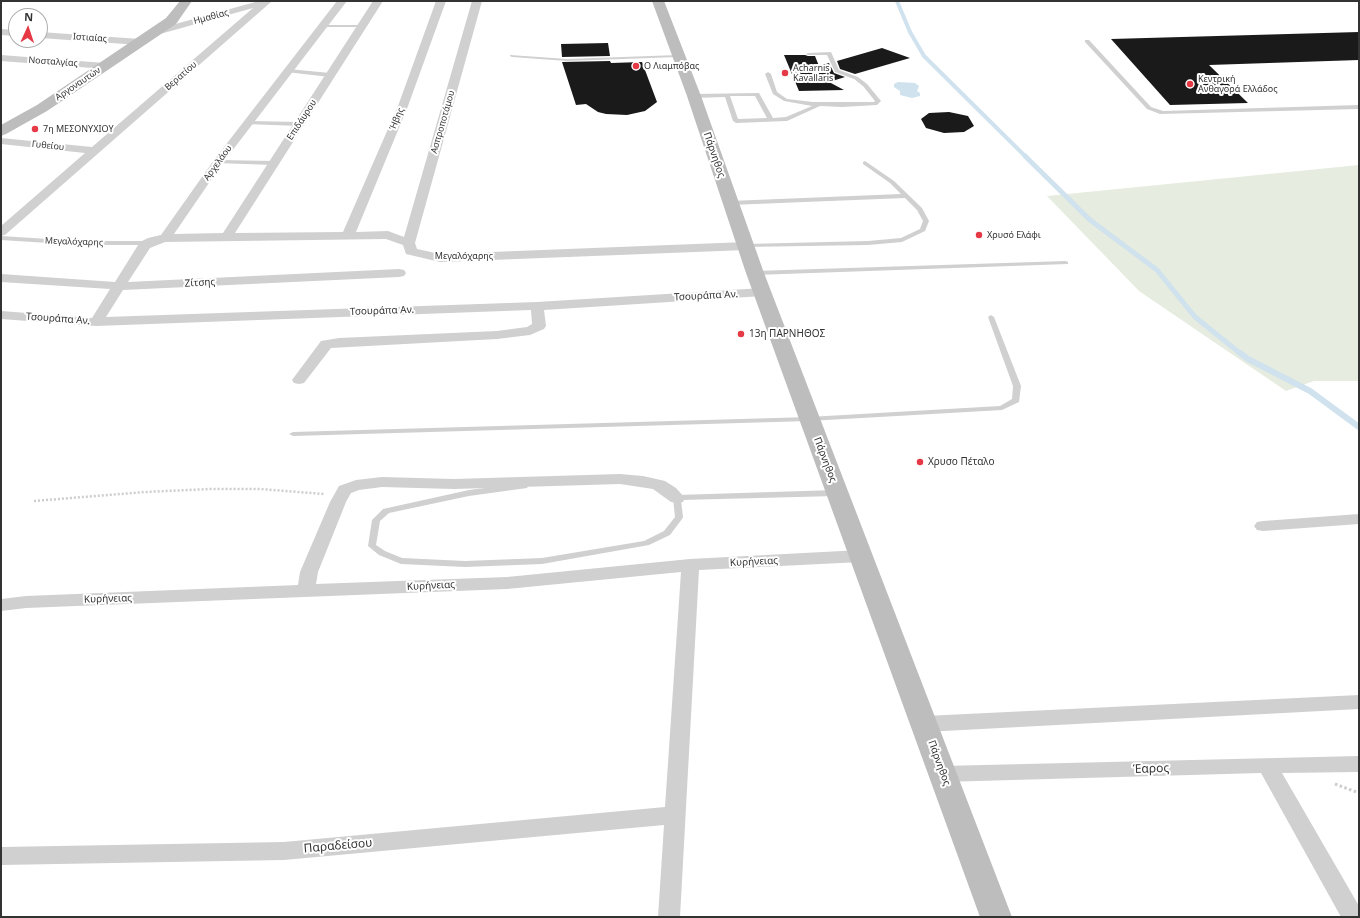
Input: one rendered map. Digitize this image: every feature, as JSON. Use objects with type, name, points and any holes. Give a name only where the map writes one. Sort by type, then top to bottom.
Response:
[{"type":"main road","name":"Αργοναυτών","points":[[1,131],[42,108],[153,33],[171,20],[186,1]]},
{"type":"main road","name":"Πάρνηθος","points":[[658,1],[694,96],[754,272],[763,292],[996,917]]},
{"type":"street","name":"Ημαθίας","points":[[153,33],[265,1]]},
{"type":"street","name":"Βερατίου","points":[[1,232],[265,1]]},
{"type":"street","name":"Αρχελάου","points":[[164,238],[218,162],[342,1]]},
{"type":"street","name":"Επιδάυρου","points":[[226,238],[378,1]]},
{"type":"street","name":"Ήβης","points":[[348,235],[403,106],[441,1]]},
{"type":"street","name":"Ασπροποτάμου","points":[[409,243],[477,1]]},
{"type":"street","name":"Ιστιαίας","points":[[48,35],[140,42]]},
{"type":"street","name":"Νοσταλγίας","points":[[1,58],[105,66]]},
{"type":"street","name":"Γυθείου","points":[[1,141],[95,151]]},
{"type":"street","name":"Μεγαλόχαρης","points":[[164,238],[388,235],[409,243],[411,251],[440,258],[746,246]]},
{"type":"street","points":[[96,322],[148,243],[164,238]]},
{"type":"street","name":"Ζίτσης","points":[[1,278],[119,286],[399,273]]},
{"type":"street","name":"Τσουράπα Αν.","points":[[1,315],[96,322],[537,306],[763,292]]},
{"type":"street","points":[[299,380],[326,344],[339,342],[497,335],[530,331],[539,326],[537,306]]},
{"type":"street","points":[[306,592],[309,572],[338,502],[345,490],[356,485],[382,482],[454,484],[620,479],[643,481],[659,485],[677,498]]},
{"type":"street","points":[[1263,526],[1359,519]]},
{"type":"street","name":"Κυρήνειας","points":[[1,605],[26,602],[306,592],[507,582],[690,565],[861,556]]},
{"type":"street","points":[[669,917],[690,565]]},
{"type":"street","points":[[925,724],[1359,702]]},
{"type":"street","name":"Έαρος","points":[[942,774],[1267,765],[1359,764]]},
{"type":"street","points":[[1267,765],[1353,917]]},
{"type":"street","name":"Παραδείσου","points":[[1,856],[284,851],[674,815]]},
{"type":"lane","points":[[323,26],[362,26]]},
{"type":"lane","points":[[1086,41],[1149,108],[1162,113],[1359,107]]},
{"type":"lane","points":[[694,96],[766,93],[786,100],[818,104],[875,104],[878,101],[865,85],[856,78],[837,71],[828,53],[808,54]]},
{"type":"lane","points":[[512,56],[567,60],[678,56]]},
{"type":"lane","points":[[288,71],[330,75]]},
{"type":"lane","points":[[768,74],[766,93],[771,120]]},
{"type":"lane","points":[[728,95],[736,121],[787,119],[818,104]]},
{"type":"lane","points":[[248,123],[299,124]]},
{"type":"lane","points":[[218,162],[274,163]]},
{"type":"lane","points":[[746,246],[868,243],[902,240],[923,230],[926,221],[920,209],[892,182],[865,163]]},
{"type":"lane","points":[[730,203],[906,196]]},
{"type":"lane","name":"Μεγαλόχαρης","points":[[1,238],[80,243],[148,243]]},
{"type":"lane","points":[[754,272],[1066,263]]},
{"type":"lane","points":[[292,434],[809,418],[1002,408],[1016,400],[1017,386],[991,317]]},
{"type":"lane","points":[[566,481],[469,493],[386,511],[376,520],[372,546],[382,553],[401,561],[465,564],[542,561],[646,543],[667,533],[679,517],[677,498],[838,493]]},
{"type":"path","points":[[34,501],[152,492],[260,489],[312,492],[331,496],[338,502]]},
{"type":"shaded area","points":[[1359,165],[1359,381],[1314,381],[1286,391],[1139,291],[1047,196]]},
{"type":"water","points":[[898,82],[915,83],[919,86],[917,91],[920,93],[920,96],[912,98],[900,95],[900,91],[894,87],[894,84]]},
{"type":"building","name":"Κεντρική Ανθαγορά Ελλάδος","points":[[1359,32],[1359,60],[1209,65],[1248,103],[1170,105],[1111,39]]},
{"type":"building","points":[[608,43],[610,56],[562,57],[561,44]]},
{"type":"building","points":[[882,48],[910,58],[855,74],[840,69],[837,61]]},
{"type":"building","points":[[784,55],[815,56],[819,66],[829,63],[834,73],[845,77],[829,82],[844,90],[799,91]]},
{"type":"building","points":[[610,61],[611,63],[642,62],[657,102],[645,111],[627,115],[606,114],[598,112],[586,104],[576,105],[562,62]]},
{"type":"building","points":[[949,112],[968,116],[974,126],[964,132],[944,133],[926,128],[921,119],[929,113]]},
{"type":"waterway","points":[[897,1],[910,32],[924,56],[1026,157]]},
{"type":"waterway","points":[[1025,156],[1090,220],[1157,270],[1195,317],[1241,354]]},
{"type":"waterway","points":[[1240,353],[1248,359],[1310,391],[1359,427]]},
{"type":"place","name":"Ο Λιαμπόβας","points":[[636,66]]},
{"type":"place","name":"Acharnis Kavallaris","points":[[785,73]]},
{"type":"place","name":"Κεντρική Ανθαγορά Ελλάδος","points":[[1190,84]]},
{"type":"place","name":"7η ΜΕΣΟΝΥΧΙΟΥ","points":[[35,129]]},
{"type":"place","name":"Χρυσό Ελάφι","points":[[979,235]]},
{"type":"place","name":"13η ΠΑΡΝΗΘΟΣ","points":[[741,334]]},
{"type":"place","name":"Χρυσο Πέταλο","points":[[920,462]]}]
